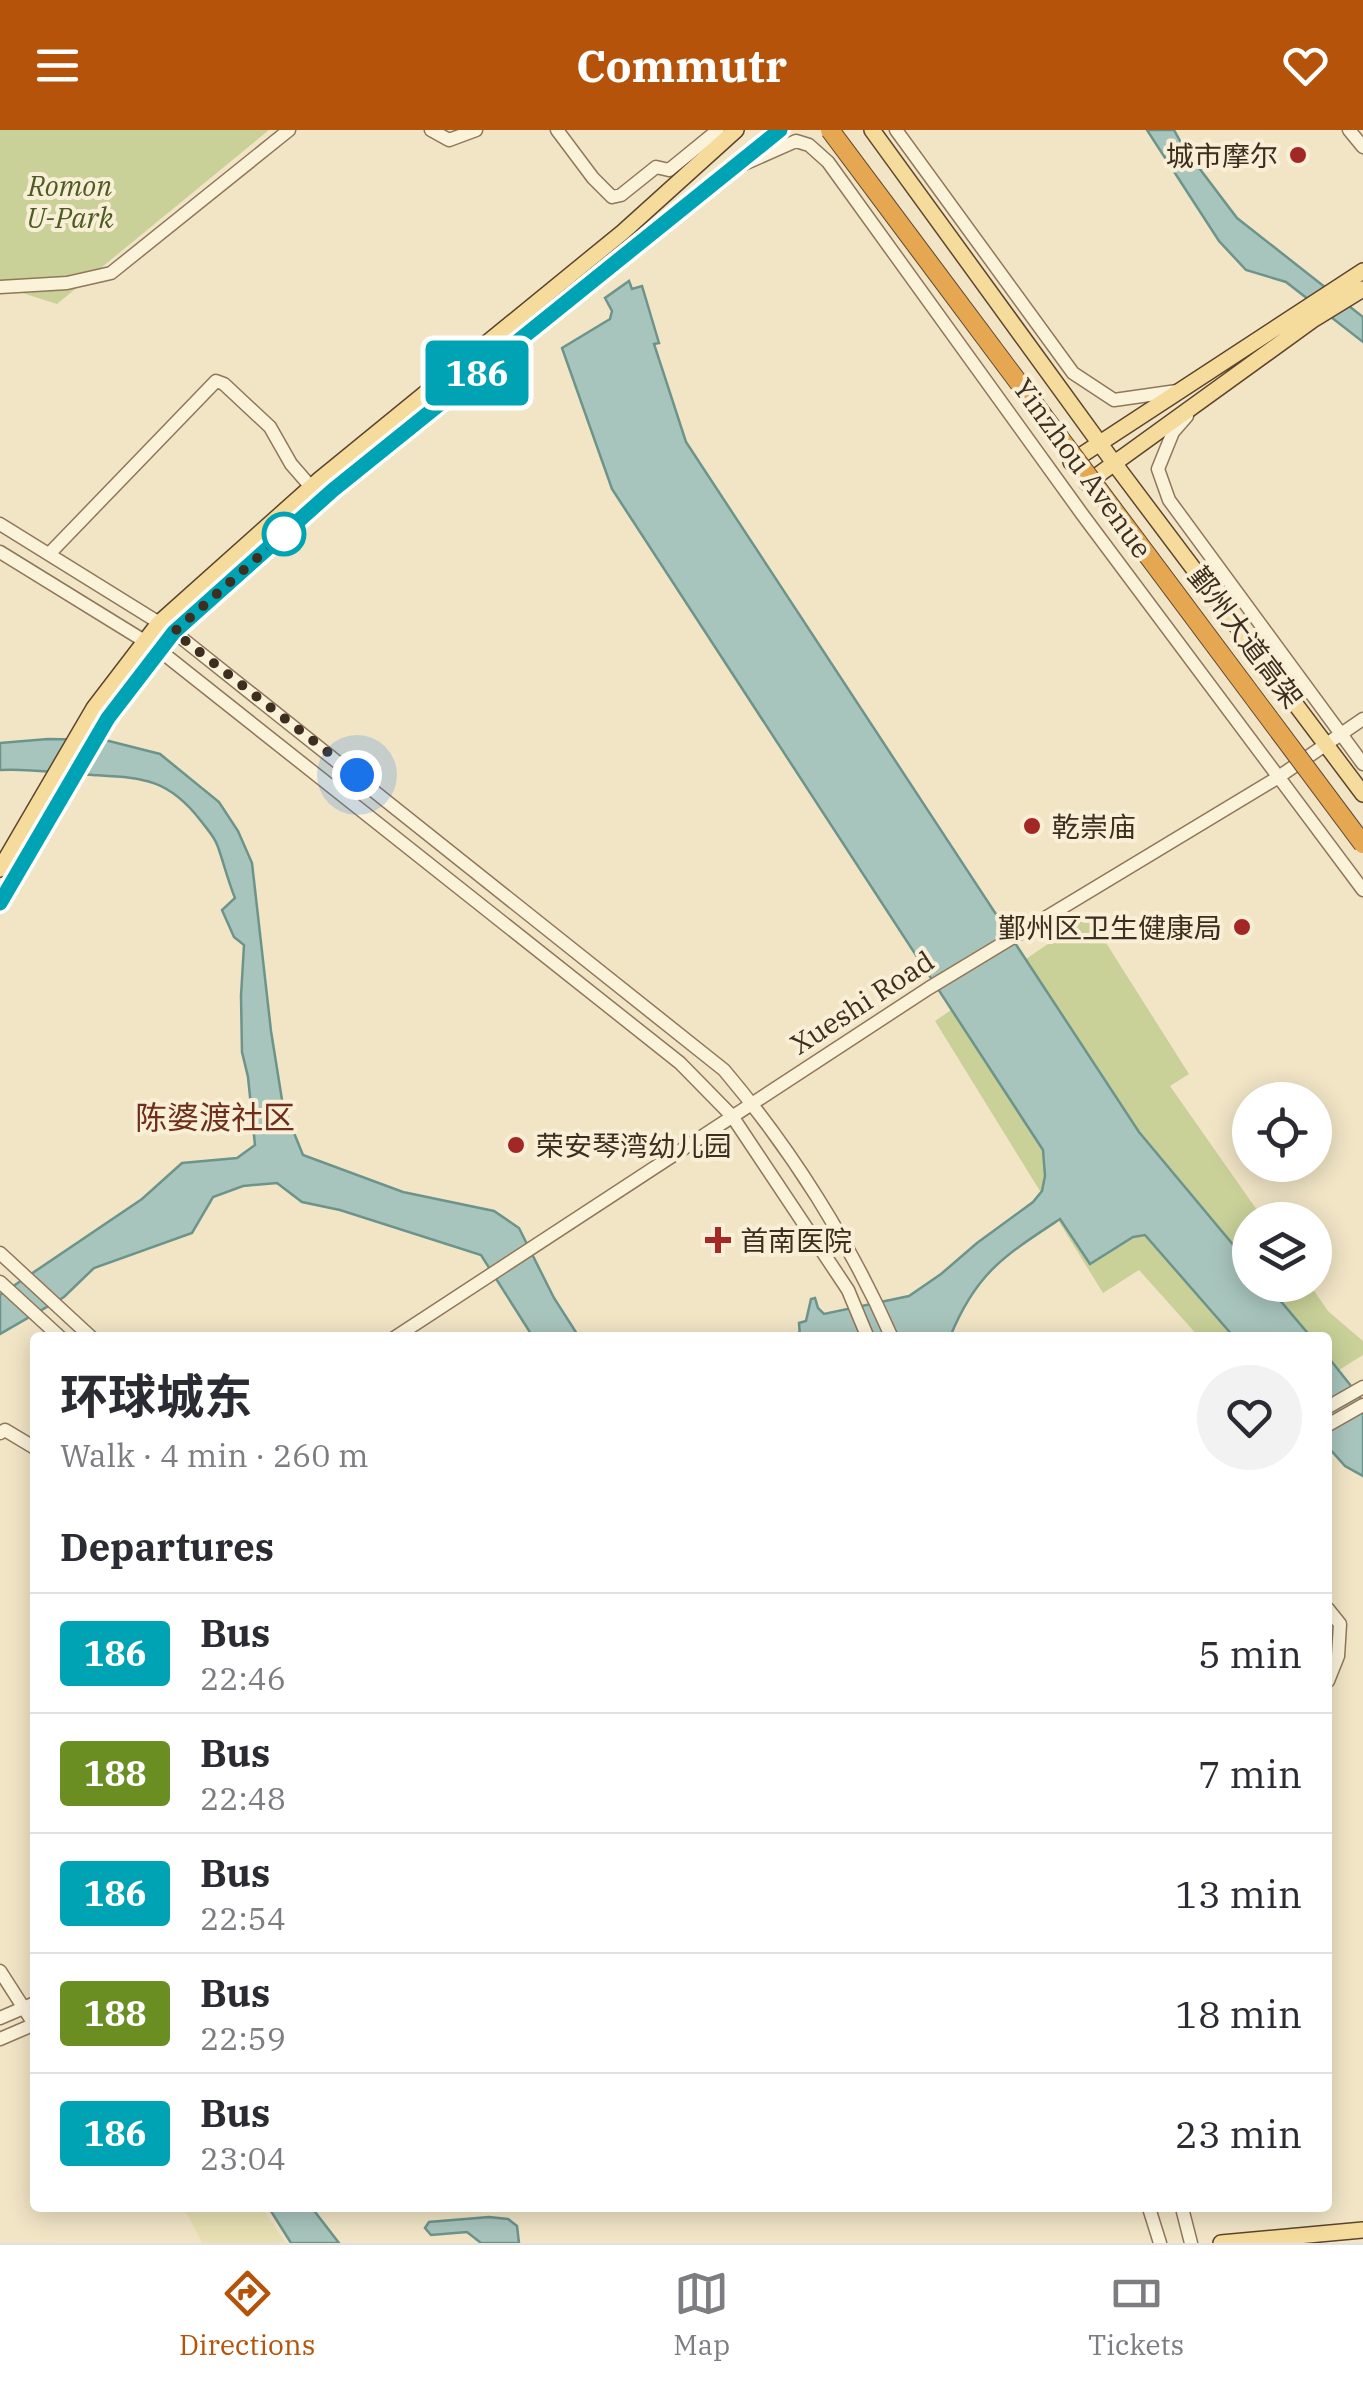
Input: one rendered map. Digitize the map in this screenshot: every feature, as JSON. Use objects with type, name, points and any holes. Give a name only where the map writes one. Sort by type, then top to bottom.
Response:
[{"type":"highway","name":"鄞州大道高架","points":[[830,130],[1363,844]]},
{"type":"highway","name":"Yinzhou Avenue","points":[[845,130],[1363,824]]},
{"type":"main road","points":[[0,903],[166,627],[311,487],[623,232],[734,130]]},
{"type":"main road","points":[[166,627],[780,130]]},
{"type":"main road","name":"Yinzhou Avenue","points":[[822,130],[1363,856]]},
{"type":"main road","name":"Yinzhou Avenue","points":[[872,130],[1114,463],[1363,794]]},
{"type":"main road","points":[[1071,462],[1363,271]]},
{"type":"main road","points":[[1087,482],[1357,292]]},
{"type":"main road","points":[[0,869],[94,708],[152,646]]},
{"type":"main road","points":[[1221,2243],[1363,2230]]},
{"type":"street","points":[[0,287],[68,283],[110,273],[289,130]]},
{"type":"street","points":[[431,130],[449,140],[476,130]]},
{"type":"street","points":[[557,130],[612,197],[621,195],[656,167],[669,170],[718,130]]},
{"type":"street","points":[[896,130],[1073,374],[1114,400],[1180,391]]},
{"type":"street","points":[[1349,130],[1363,147]]},
{"type":"street","name":"Yinzhou Avenue","points":[[733,170],[796,141],[810,145],[828,162],[1276,778],[1363,890]]},
{"type":"street","points":[[49,554],[216,380],[270,427],[291,464],[311,487]]},
{"type":"street","name":"Yinzhou Avenue","points":[[1200,401],[1173,432],[1158,469],[1168,500],[1363,764]]},
{"type":"street","points":[[0,524],[166,627],[724,1070],[752,1103],[841,1236],[889,1332]]},
{"type":"street","points":[[0,552],[152,646],[680,1063],[732,1116],[848,1290],[866,1332]]},
{"type":"street","name":"Xueshi Road","points":[[403,1332],[929,988],[1276,778],[1363,719]]},
{"type":"street","points":[[0,1253],[86,1332]]},
{"type":"street","points":[[0,1282],[54,1332]]},
{"type":"street","points":[[1332,1405],[1363,1386]]},
{"type":"street","points":[[1332,1422],[1363,1404]]},
{"type":"street","points":[[0,1433],[5,1430],[30,1445]]},
{"type":"street","points":[[1332,1614],[1340,1624],[1338,1656],[1332,1671]]},
{"type":"street","points":[[0,1971],[30,2005],[0,2018]]},
{"type":"street","points":[[0,2038],[30,2026]]},
{"type":"street","points":[[1150,2212],[1160,2243]]},
{"type":"street","points":[[1183,2212],[1191,2243]]},
{"type":"shaded area","points":[[186,2212],[265,2212],[286,2243],[202,2243]]},
{"type":"green space","name":"Romon U-Park","points":[[0,130],[269,130],[57,304],[0,286]]},
{"type":"green space","points":[[1089,916],[1189,1074],[1170,1086],[1232,1174],[1232,1182],[1237,1182],[1251,1202],[1232,1202],[1232,1302],[1322,1302],[1363,1341],[1363,1355],[1332,1374],[1332,1332],[1195,1332],[1139,1270],[1103,1293],[935,1021]]},
{"type":"water","points":[[1147,130],[1174,130],[1237,218],[1363,317],[1363,342],[1286,282],[1246,270],[1219,241]]},
{"type":"water","points":[[629,281],[632,289],[642,286],[659,343],[654,344],[686,442],[1139,1132],[1232,1243],[1232,1302],[1281,1302],[1307,1332],[1230,1332],[1145,1235],[1133,1237],[1090,1264],[1060,1219],[1023,1244],[981,1281],[952,1332],[800,1332],[799,1323],[806,1321],[811,1299],[815,1298],[824,1314],[909,1296],[941,1274],[1033,1202],[1042,1191],[1045,1176],[1043,1150],[612,489],[562,348],[610,319],[612,311],[605,298]]},
{"type":"water","points":[[105,740],[160,754],[219,802],[252,863],[283,1106],[303,1155],[403,1192],[494,1211],[519,1228],[576,1332],[530,1332],[481,1255],[340,1210],[302,1202],[277,1183],[243,1186],[213,1197],[192,1233],[94,1268],[64,1297],[0,1334],[0,1295],[142,1199],[182,1163],[237,1158],[255,1145],[242,1052],[244,945],[234,937],[222,910],[235,898],[215,840],[189,807],[166,788],[111,776],[0,770],[0,743]]},
{"type":"water","points":[[1332,1362],[1363,1401],[1363,1476],[1345,1466],[1332,1451]]},
{"type":"water","points":[[272,2212],[315,2212],[339,2243],[291,2243]]},
{"type":"water","points":[[508,2219],[517,2226],[519,2243],[481,2243],[467,2232],[431,2235],[425,2228],[429,2222]]},
{"type":"bus line","name":"186","points":[[0,903],[108,718],[174,632],[333,490],[780,130]]},
{"type":"place","name":"城市摩尔","points":[[1298,155]]},
{"type":"place","name":"乾崇庙","points":[[1032,826]]},
{"type":"place","name":"鄞州区卫生健康局","points":[[1242,927]]},
{"type":"place","name":"荣安琴湾幼儿园","points":[[516,1145]]},
{"type":"place","name":"首南医院","points":[[718,1240]]},
{"type":"district","name":"陈婆渡社区","points":[[215,1117]]},
{"type":"route","points":[[284,534],[174,632],[357,775]]}]
